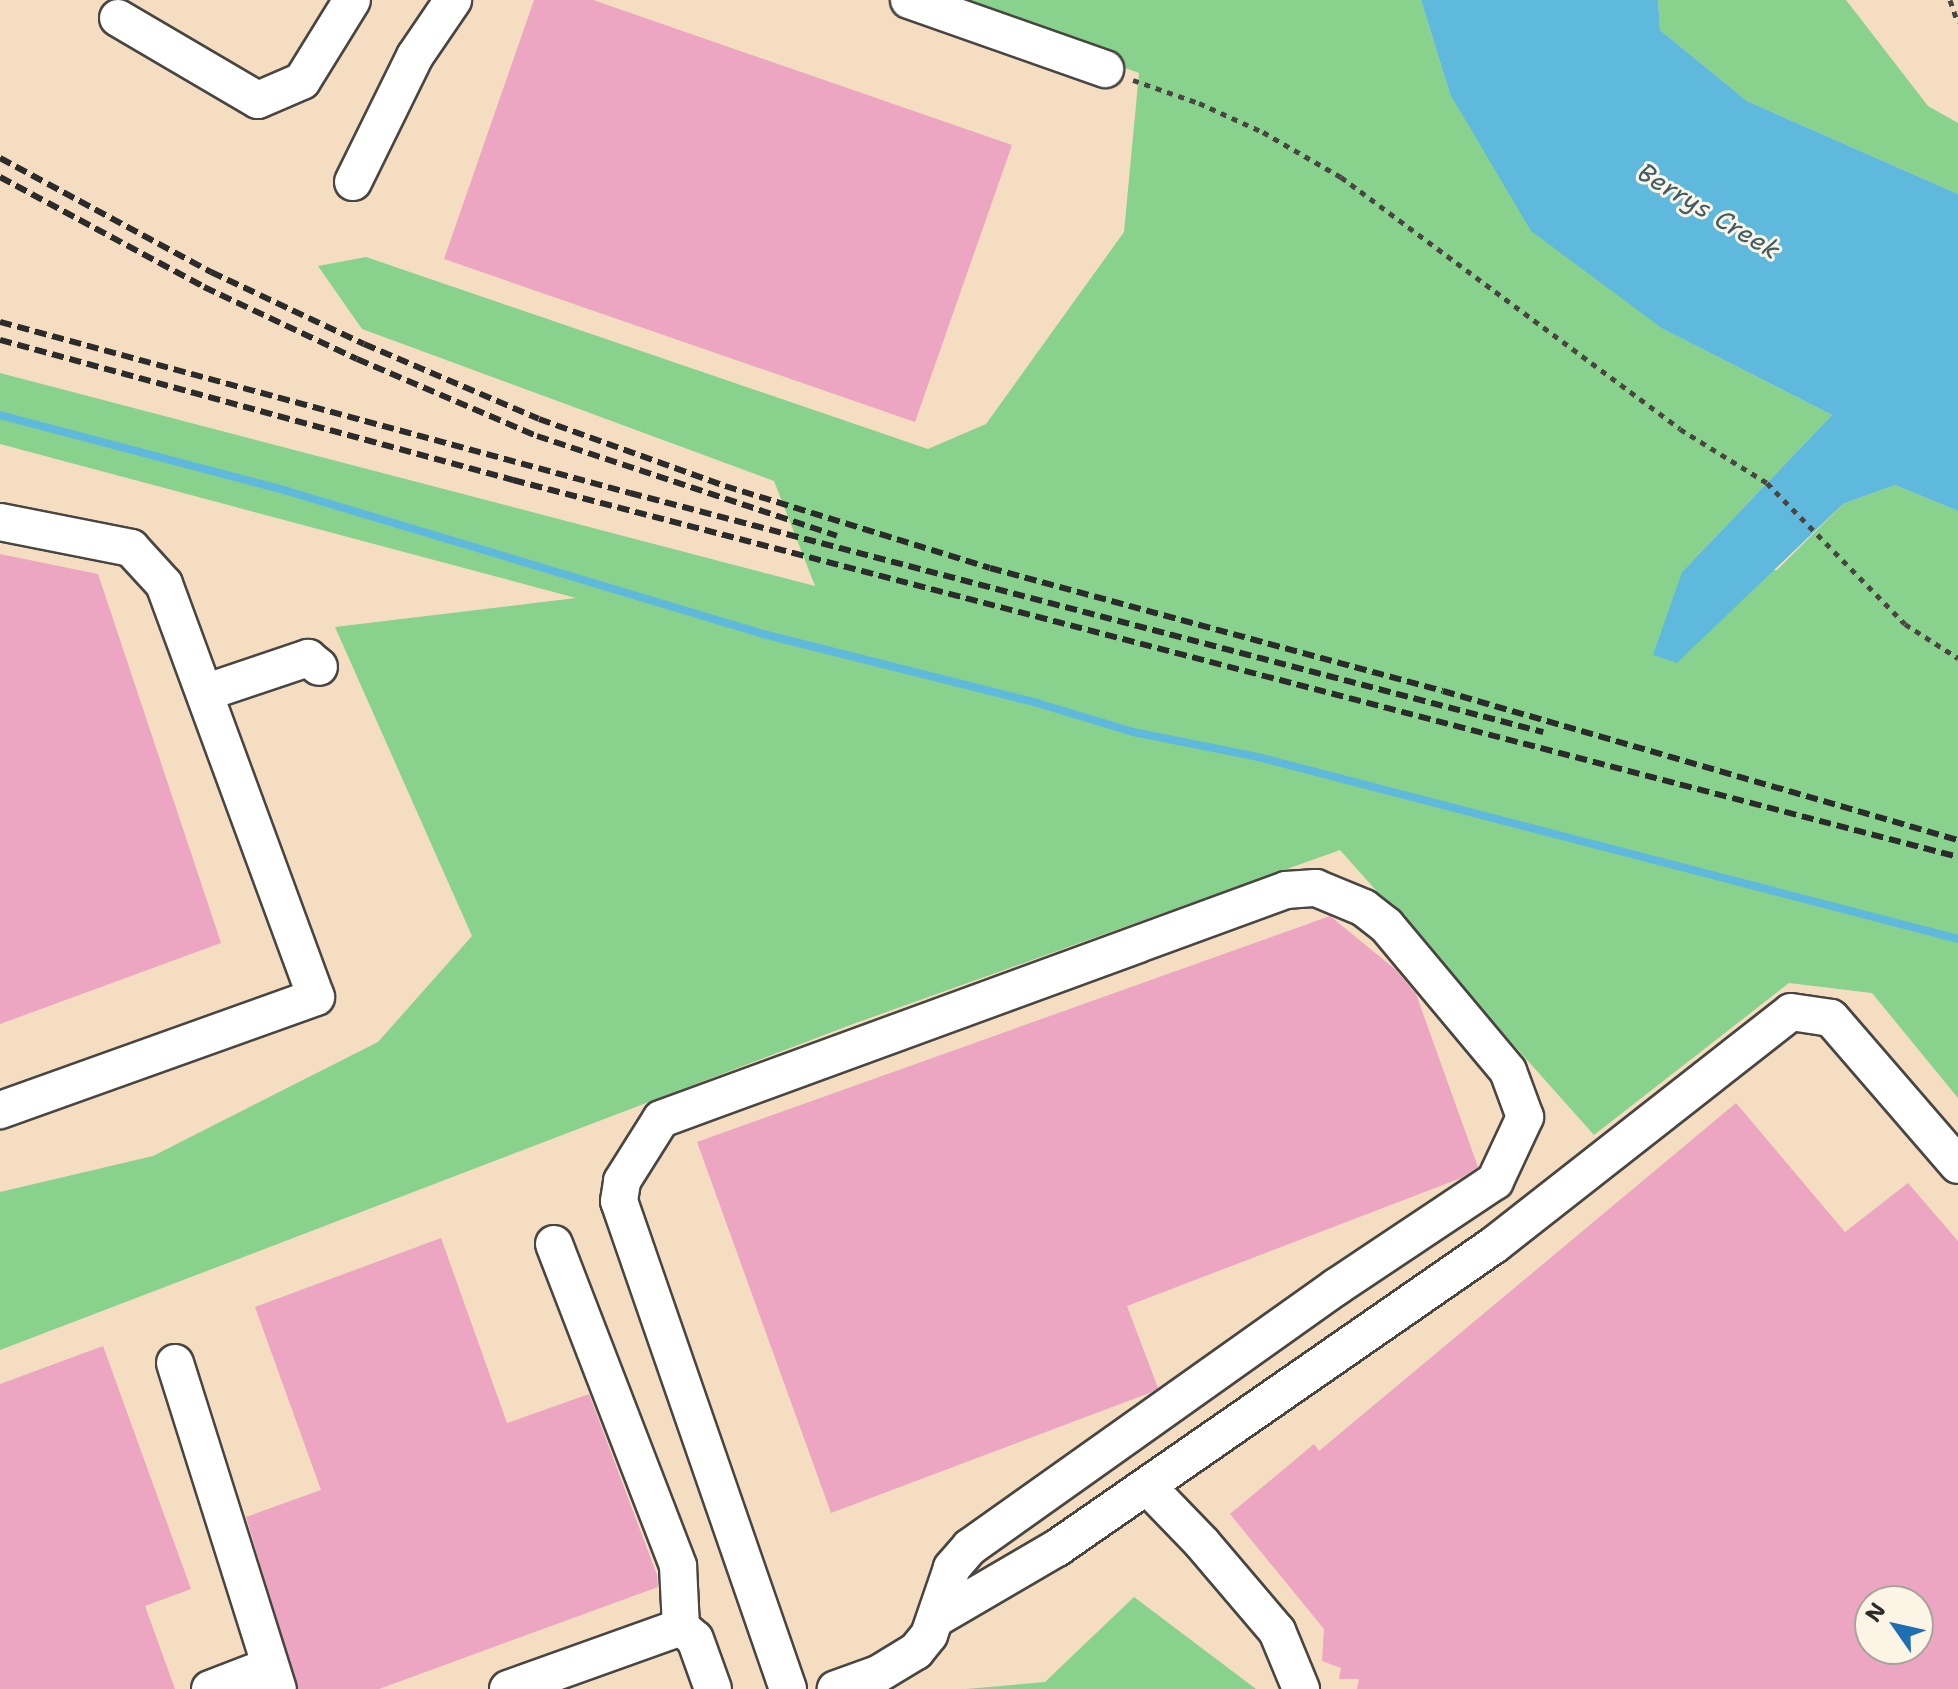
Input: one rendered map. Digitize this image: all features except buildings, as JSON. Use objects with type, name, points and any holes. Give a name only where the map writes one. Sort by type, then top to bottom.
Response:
[{"type":"street","points":[[118,18],[258,100],[302,81],[352,0]]},
{"type":"street","points":[[353,182],[415,56],[453,0]]},
{"type":"street","points":[[909,0],[1105,69]]},
{"type":"street","points":[[0,522],[131,548],[164,584],[207,692],[316,997],[0,1110]]},
{"type":"street","points":[[207,692],[308,658],[319,667]]},
{"type":"street","points":[[788,1689],[619,1201],[622,1181],[661,1119],[1286,890],[1316,888],[1364,908],[1386,925],[1508,1071],[1525,1117],[1495,1181],[1336,1287],[970,1547],[952,1568],[929,1635],[899,1664],[836,1689]]},
{"type":"street","points":[[937,1618],[1057,1548],[1494,1245],[1791,1012],[1831,1018],[1958,1165]]},
{"type":"street","points":[[554,1244],[678,1566],[681,1627],[695,1639],[713,1689]]},
{"type":"street","points":[[175,1363],[274,1677],[210,1689]]},
{"type":"street","points":[[1147,1486],[1202,1543],[1277,1631],[1301,1689]]},
{"type":"street","points":[[508,1689],[681,1627]]},
{"type":"path","points":[[1950,0],[1958,23]]},
{"type":"path","points":[[1105,69],[1238,120],[1341,177],[1680,429],[1767,483],[1905,624],[1958,658]]},
{"type":"green space","points":[[939,0],[1421,0],[1450,94],[1663,329],[1832,415],[1682,572],[1777,570],[1843,504],[1895,485],[1958,511],[1958,1098],[1872,993],[1789,983],[1594,1135],[1340,850],[853,1024],[0,1350],[0,1192],[153,1156],[378,1042],[472,936],[335,627],[576,598],[0,444],[0,373],[815,586],[774,481],[362,329],[318,266],[366,257],[928,449],[986,424],[1124,232],[1139,73]]},
{"type":"green space","points":[[1658,0],[1846,0],[1928,106],[1958,123],[1958,194],[1747,101],[1660,30]]},
{"type":"green space","points":[[1134,1597],[1256,1689],[966,1689],[1045,1682]]},
{"type":"water","name":"Berrys Creek","points":[[1421,0],[1658,0],[1660,30],[1747,101],[1958,194],[1958,511],[1895,485],[1843,504],[1677,663],[1653,655],[1682,572],[1832,415],[1663,329],[1531,231],[1450,94]]},
{"type":"waterway","points":[[0,415],[287,491],[763,634],[1037,703],[1133,732],[1258,757],[1958,939]]},
{"type":"railway","points":[[0,158],[211,272],[364,344],[539,419],[725,486],[990,568],[1443,691],[1958,840]]},
{"type":"railway","points":[[0,177],[204,287],[357,359],[537,436],[837,536]]},
{"type":"railway","points":[[0,322],[630,493],[1543,732]]},
{"type":"railway","points":[[0,340],[513,480],[1958,857]]}]
